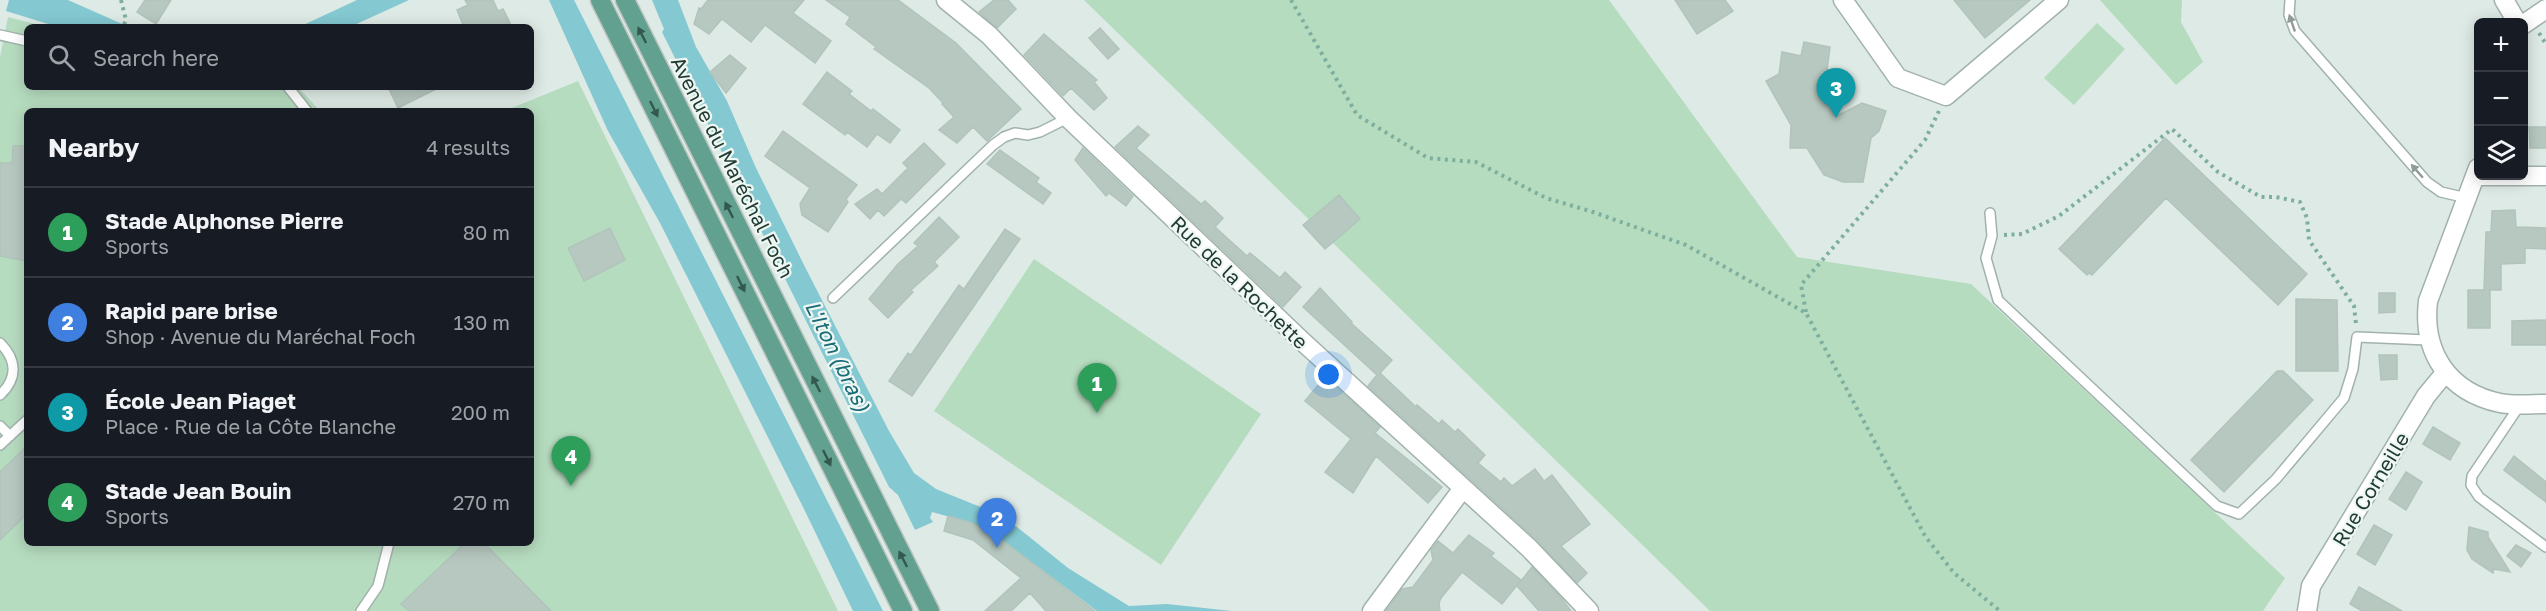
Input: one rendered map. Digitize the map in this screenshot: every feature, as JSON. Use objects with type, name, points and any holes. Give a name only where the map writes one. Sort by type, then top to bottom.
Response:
[{"type":"main road","points":[[600,0],[903,611]]},
{"type":"main road","name":"Avenue du Maréchal Foch","points":[[625,0],[930,611]]},
{"type":"street","name":"Rue de la Rochette","points":[[946,0],[989,35],[1068,118],[1302,341],[1529,548],[1589,611]]},
{"type":"street","points":[[1843,0],[1898,78],[1946,96],[2059,0]]},
{"type":"street","points":[[2504,0],[2515,18]]},
{"type":"street","points":[[2528,21],[2546,9]]},
{"type":"street","points":[[2528,175],[2546,176]]},
{"type":"street","points":[[2474,180],[2428,301],[2426,321],[2428,340],[2445,374],[2462,388],[2500,403],[2546,404]]},
{"type":"street","name":"Rue Corneille","points":[[2307,611],[2311,586],[2426,396],[2445,374]]},
{"type":"street","points":[[1372,611],[1463,488]]},
{"type":"lane","points":[[2290,0],[2289,15],[2295,31],[2427,182],[2441,192],[2467,198]]},
{"type":"lane","points":[[0,35],[24,40]]},
{"type":"lane","points":[[290,90],[305,108]]},
{"type":"lane","points":[[832,298],[993,145],[1015,133],[1028,135],[1040,132],[1068,118]]},
{"type":"lane","points":[[1990,213],[1992,236],[1986,258],[1998,300],[2217,506],[2239,514],[2276,479],[2344,398],[2357,337],[2428,340]]},
{"type":"lane","points":[[0,343],[14,364],[10,385],[0,395]]},
{"type":"lane","points":[[2522,403],[2472,476],[2471,485],[2479,497],[2546,547]]},
{"type":"lane","points":[[0,445],[24,423]]},
{"type":"lane","points":[[0,426],[10,436]]},
{"type":"lane","points":[[361,611],[378,586],[388,546]]},
{"type":"path","points":[[122,0],[126,20],[124,24]]},
{"type":"path","points":[[1291,0],[1357,115],[1428,158],[1476,162],[1546,198],[1686,245],[1806,313]]},
{"type":"path","points":[[1946,96],[1925,140],[1801,285],[1806,313],[1925,536],[1954,573],[2000,611]]},
{"type":"path","points":[[1992,236],[2022,234],[2059,216],[2172,129],[2218,172],[2261,197],[2276,197],[2300,202],[2307,218],[2309,240],[2354,306],[2357,337]]},
{"type":"green space","points":[[1084,0],[1609,0],[1797,257],[1971,284],[2285,578],[2263,611],[1710,611]]},
{"type":"green space","points":[[2100,0],[2182,0],[2181,22],[2203,62],[2176,85]]},
{"type":"green space","points":[[8,17],[35,24],[24,24],[24,90],[301,90],[317,108],[24,108],[24,546],[534,546],[534,108],[511,108],[578,81],[838,611],[0,611],[0,57]]},
{"type":"green space","points":[[2097,23],[2125,49],[2074,105],[2044,78]]},
{"type":"green space","points":[[1034,259],[1261,414],[1161,565],[934,411]]},
{"type":"water","points":[[9,0],[68,0],[122,24],[48,24],[6,11]]},
{"type":"water","points":[[357,0],[409,0],[357,24],[305,24]]},
{"type":"water","points":[[549,0],[574,0],[883,611],[853,611],[660,223],[608,131]]},
{"type":"water","name":"L'Iton (bras)","points":[[652,0],[678,0],[696,47],[727,101],[756,168],[805,267],[889,431],[914,473],[936,489],[988,510],[987,512],[1017,527],[1068,568],[1129,606],[1167,604],[1232,611],[1097,611],[998,537],[968,522],[932,512],[930,518],[933,522],[915,530],[898,495],[889,487],[662,32],[664,29]]},
{"type":"building","points":[[145,0],[171,0],[156,24],[137,12]]},
{"type":"building","points":[[465,0],[493,0],[498,11],[503,9],[510,23],[463,24],[457,10],[468,5]]},
{"type":"building","points":[[708,0],[804,0],[793,13],[831,41],[815,63],[765,25],[751,42],[722,19],[709,34],[694,24],[699,8],[701,9]]},
{"type":"building","points":[[826,0],[898,0],[956,43],[1021,109],[987,141],[973,127],[957,143],[939,130],[954,117],[943,103],[929,88],[874,49],[876,47],[846,24],[850,17]]},
{"type":"building","points":[[994,0],[1008,0],[1016,9],[997,28],[979,12]]},
{"type":"building","points":[[1675,0],[1725,0],[1733,11],[1697,34]]},
{"type":"building","points":[[1954,0],[2030,0],[1985,38]]},
{"type":"building","points":[[1100,28],[1119,49],[1108,59],[1089,38]]},
{"type":"building","points":[[1044,34],[1097,80],[1094,82],[1107,98],[1094,110],[1071,88],[1063,96],[1024,55]]},
{"type":"building","points":[[1804,42],[1830,47],[1827,70],[1846,73],[1837,116],[1862,103],[1886,111],[1879,131],[1871,138],[1863,182],[1843,182],[1824,175],[1807,148],[1790,148],[1791,125],[1766,81],[1779,74],[1782,52],[1801,56]]},
{"type":"building","points":[[730,55],[746,68],[726,93],[710,72]]},
{"type":"building","points":[[827,72],[852,91],[849,94],[900,130],[890,143],[877,134],[867,147],[847,132],[845,135],[803,104]]},
{"type":"building","points":[[389,90],[434,90],[398,108]]},
{"type":"building","points":[[1138,126],[1149,135],[1136,148],[1201,204],[1205,201],[1223,218],[1215,227],[1247,256],[1250,253],[1280,278],[1285,272],[1301,287],[1283,307],[1115,147]]},
{"type":"building","points":[[2529,127],[2546,127],[2546,148],[2530,148]]},
{"type":"building","points":[[783,131],[857,185],[846,199],[848,202],[828,232],[802,215],[800,204],[810,188],[765,156]]},
{"type":"building","points":[[2165,138],[2307,274],[2278,305],[2166,198],[2092,275],[2089,273],[2087,275],[2059,249]]},
{"type":"building","points":[[924,143],[945,164],[906,203],[901,199],[884,216],[878,210],[870,219],[855,204],[877,189],[882,194],[908,168],[903,163]]},
{"type":"building","points":[[13,146],[24,146],[24,260],[0,256],[0,163],[12,163]]},
{"type":"building","points":[[1083,148],[1133,196],[1126,206],[1109,193],[1106,196],[1075,160]]},
{"type":"building","points":[[1000,150],[1039,178],[1036,182],[1051,193],[1043,204],[987,164]]},
{"type":"building","points":[[1339,195],[1360,219],[1325,249],[1303,225]]},
{"type":"building","points":[[2515,210],[2516,227],[2546,228],[2546,249],[2525,248],[2525,263],[2501,264],[2501,290],[2490,290],[2490,328],[2468,328],[2468,290],[2484,290],[2486,232],[2491,232],[2492,211]]},
{"type":"building","points":[[939,217],[959,237],[934,262],[938,266],[911,290],[913,292],[888,318],[869,299],[898,264],[918,246],[914,243]]},
{"type":"building","points":[[610,228],[625,260],[584,281],[568,248]]},
{"type":"building","points":[[1005,229],[1020,239],[912,396],[889,381],[908,353],[911,355],[959,285],[964,289]]},
{"type":"building","points":[[1320,288],[1351,323],[1392,360],[1380,373],[1416,407],[1417,405],[1439,424],[1442,420],[1455,432],[1458,429],[1485,455],[1478,463],[1501,482],[1504,478],[1512,486],[1535,469],[1544,481],[1552,475],[1590,524],[1561,546],[1587,573],[1577,583],[1537,540],[1368,386],[1377,375],[1303,307]]},
{"type":"building","points":[[2379,293],[2395,293],[2395,312],[2379,313]]},
{"type":"building","points":[[2296,299],[2337,300],[2338,371],[2296,371]]},
{"type":"building","points":[[2546,320],[2546,345],[2512,345],[2512,321]]},
{"type":"building","points":[[2379,355],[2397,355],[2397,379],[2381,380]]},
{"type":"building","points":[[2277,371],[2283,371],[2313,400],[2224,492],[2191,460]]},
{"type":"building","points":[[1325,377],[1380,427],[1375,433],[1442,487],[1428,503],[1376,456],[1353,493],[1325,472],[1351,439],[1305,401]]},
{"type":"building","points":[[2433,427],[2460,443],[2450,460],[2423,444]]},
{"type":"building","points":[[24,449],[24,517],[0,540],[0,472]]},
{"type":"building","points":[[2514,456],[2546,482],[2546,502],[2504,470]]},
{"type":"building","points":[[2406,472],[2422,482],[2406,510],[2389,499]]},
{"type":"building","points":[[948,516],[972,523],[998,537],[1095,611],[1046,611],[1030,593],[1011,611],[985,611],[1021,578],[973,540],[944,531]]},
{"type":"building","points":[[2374,525],[2392,535],[2375,565],[2357,554]]},
{"type":"building","points":[[2469,527],[2488,532],[2488,537],[2510,572],[2494,569],[2493,573],[2472,559],[2467,550]]},
{"type":"building","points":[[1469,535],[1494,553],[1491,556],[1521,580],[1502,604],[1462,572],[1441,598],[1440,611],[1386,611],[1402,589],[1413,587],[1433,560],[1431,550],[1438,541],[1453,553]]},
{"type":"building","points":[[2516,545],[2531,553],[2521,567],[2507,556]]},
{"type":"building","points":[[462,546],[487,546],[551,611],[409,611],[401,604]]},
{"type":"building","points":[[1532,567],[1571,611],[1539,611],[1517,586]]},
{"type":"building","points":[[2359,587],[2402,611],[2362,611],[2350,604]]},
{"type":"place","name":"École Jean Piaget","points":[[1836,118]]},
{"type":"place","name":"Stade Alphonse Pierre","points":[[1097,413]]},
{"type":"place","name":"Stade Jean Bouin","points":[[571,486]]},
{"type":"place","name":"Rapid pare brise","points":[[997,548]]}]
